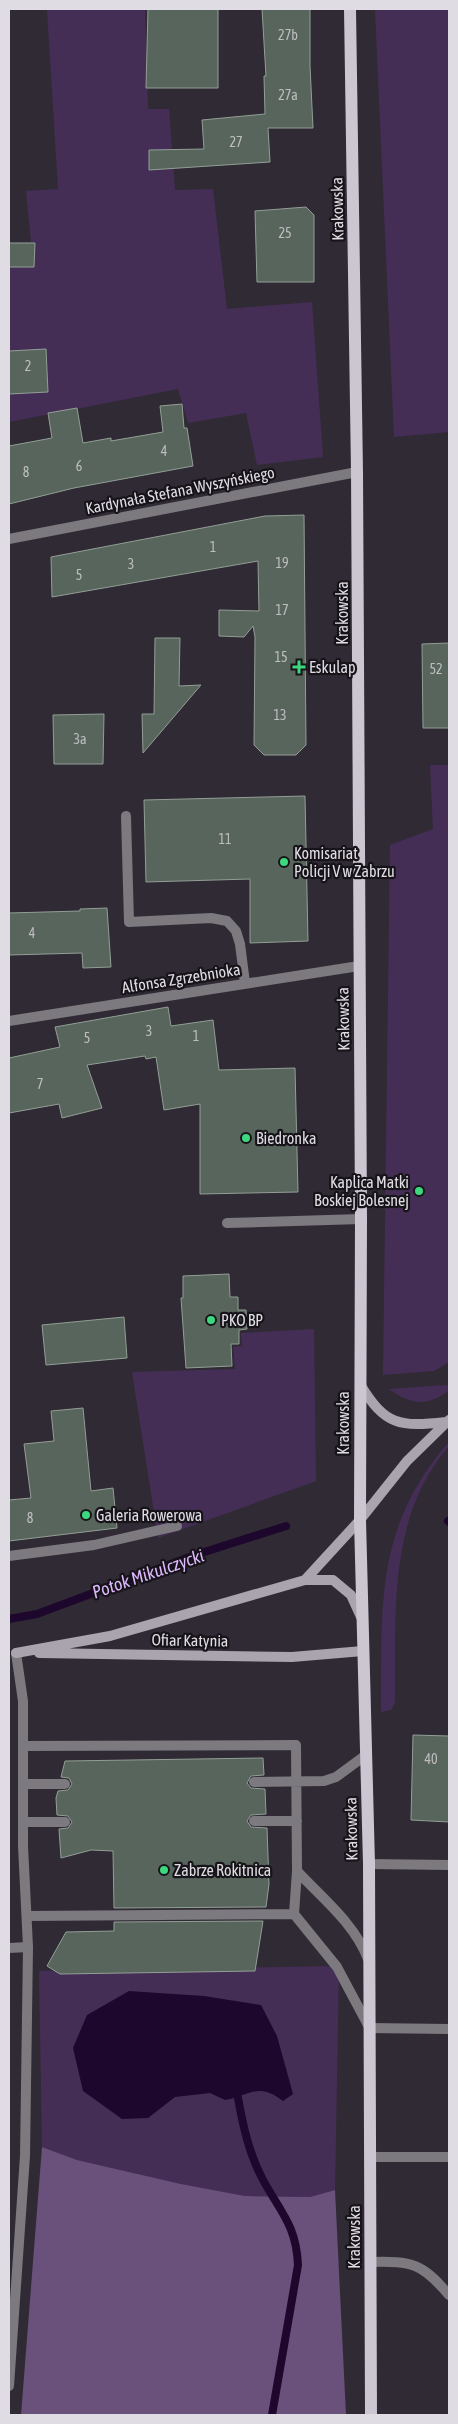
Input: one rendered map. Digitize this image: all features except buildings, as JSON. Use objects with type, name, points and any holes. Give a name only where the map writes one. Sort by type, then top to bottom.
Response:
[{"type":"main road","name":"Krakowska","points":[[350,9],[357,472],[361,1219],[360,1520],[368,1864],[371,2415]]},
{"type":"street","name":"Kardynała Stefana Wyszyńskiego","points":[[9,539],[357,472]]},
{"type":"street","points":[[126,816],[129,922],[211,918],[227,921],[236,931],[240,944],[245,983]]},
{"type":"street","name":"Alfonsa Zgrzebnioka","points":[[9,1020],[359,966]]},
{"type":"street","points":[[227,1223],[361,1219]]},
{"type":"street","points":[[359,1382],[369,1399],[390,1420],[416,1426],[448,1421]]},
{"type":"street","points":[[304,1580],[360,1520],[407,1461],[448,1421]]},
{"type":"street","points":[[9,1556],[94,1545],[177,1526]]},
{"type":"street","name":"Ofiar Katynia","points":[[12,1652],[110,1636],[304,1580],[333,1580],[351,1595],[362,1620]]},
{"type":"street","name":"Ofiar Katynia","points":[[12,1652],[292,1657],[363,1651]]},
{"type":"street","points":[[9,2386],[24,2156],[28,1947],[23,1822],[23,1700],[12,1652]]},
{"type":"street","points":[[23,1746],[296,1745],[297,1871],[294,1914],[337,1967],[369,2028],[449,2029]]},
{"type":"street","points":[[254,1782],[315,1782],[330,1779],[366,1755]]},
{"type":"street","points":[[23,1784],[65,1784]]},
{"type":"street","points":[[254,1821],[297,1821]]},
{"type":"street","points":[[23,1822],[65,1822]]},
{"type":"street","points":[[368,1864],[449,1865]]},
{"type":"street","points":[[297,1871],[353,1932],[363,1947],[369,1963]]},
{"type":"street","points":[[27,1916],[294,1914]]},
{"type":"street","points":[[9,1948],[28,1947]]},
{"type":"street","points":[[370,2157],[449,2157]]},
{"type":"street","points":[[371,2262],[412,2263],[436,2279],[449,2295]]},
{"type":"shaded area","points":[[47,9],[145,9],[148,109],[169,109],[175,190],[213,189],[227,309],[312,302],[323,457],[257,465],[246,413],[188,423],[178,389],[9,422],[9,243],[31,242],[26,191],[58,189]]},
{"type":"shaded area","points":[[375,9],[449,9],[449,432],[394,437]]},
{"type":"shaded area","points":[[430,765],[449,765],[449,1362],[434,1371],[383,1375],[390,845],[433,829]]},
{"type":"shaded area","points":[[314,1329],[316,1481],[158,1538],[132,1372],[235,1369],[233,1347],[242,1346],[241,1333]]},
{"type":"shaded area","points":[[449,1386],[449,1390],[441,1396],[426,1402],[411,1401],[389,1389]]},
{"type":"shaded area","points":[[449,1442],[449,1446],[429,1474],[415,1504],[405,1535],[396,1601],[395,1702],[391,1710],[381,1712],[383,1603],[387,1570],[395,1537],[407,1505],[425,1474]]},
{"type":"shaded area","points":[[339,1966],[335,2190],[310,2197],[245,2196],[181,2184],[77,2160],[42,2147],[39,1971]]},
{"type":"shaded area","points":[[129,1991],[204,1996],[261,2005],[277,2036],[293,2094],[283,2101],[274,2095],[261,2091],[225,2100],[210,2093],[175,2097],[148,2118],[122,2119],[83,2091],[73,2048],[87,2015]]},
{"type":"shaded area","points":[[42,2147],[77,2160],[181,2184],[245,2196],[310,2197],[335,2190],[346,2415],[21,2415]]},
{"type":"waterway","name":"Potok Mikulczycki","points":[[9,1619],[37,1614],[195,1555],[286,1526]]},
{"type":"waterway","points":[[238,2098],[244,2129],[253,2159],[286,2219],[297,2251],[298,2265],[272,2415]]},
{"type":"place","name":"Eskulap","points":[[299,667]]},
{"type":"place","name":"Komisariat Policji V w Zabrzu","points":[[284,862]]},
{"type":"place","name":"Biedronka","points":[[246,1138]]},
{"type":"place","name":"Kaplica Matki Boskiej Bolesnej","points":[[419,1191]]},
{"type":"place","name":"PKO BP","points":[[211,1320]]},
{"type":"place","name":"Galeria Rowerowa","points":[[86,1515]]},
{"type":"place","name":"Zabrze Rokitnica","points":[[164,1870]]}]
